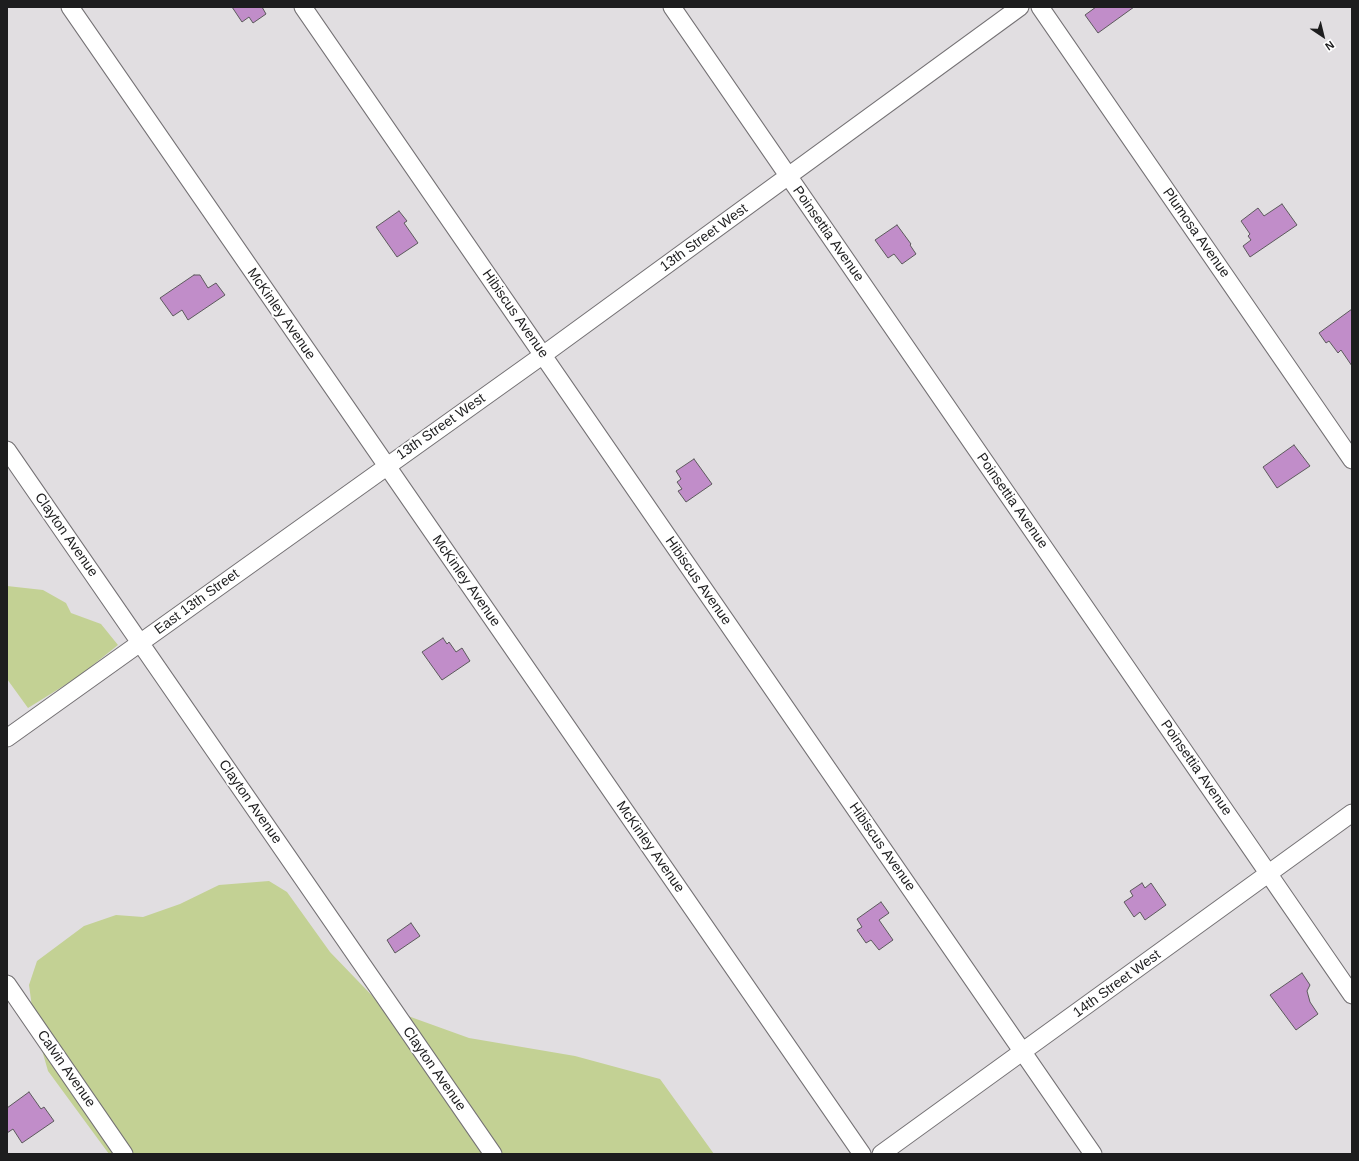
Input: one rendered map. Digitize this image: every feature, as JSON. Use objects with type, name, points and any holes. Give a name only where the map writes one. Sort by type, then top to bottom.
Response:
[{"type":"street","name":"McKinley Avenue","points":[[70,7],[862,1154]]},
{"type":"street","name":"Hibiscus Avenue","points":[[303,7],[1093,1154]]},
{"type":"street","name":"Poinsettia Avenue","points":[[672,7],[1352,995]]},
{"type":"street","name":"13th Street West","points":[[386,466],[543,355],[1020,7]]},
{"type":"street","name":"Plumosa Avenue","points":[[1040,7],[1352,460]]},
{"type":"street","name":"Clayton Avenue","points":[[7,450],[492,1154]]},
{"type":"street","name":"East 13th Street","points":[[7,738],[386,466]]},
{"type":"street","name":"14th Street West","points":[[881,1154],[1352,813]]},
{"type":"street","name":"Calvin Avenue","points":[[7,984],[124,1154]]},
{"type":"green space","points":[[7,586],[43,590],[66,603],[71,613],[101,624],[118,645],[78,677],[28,708],[7,679]]},
{"type":"green space","points":[[269,881],[287,892],[330,952],[383,1007],[469,1038],[575,1056],[660,1079],[714,1154],[109,1154],[48,1071],[34,1022],[29,985],[37,961],[84,926],[116,915],[143,917],[180,904],[219,885]]},
{"type":"building","points":[[232,7],[262,7],[266,14],[253,23],[249,17],[242,22]]},
{"type":"building","points":[[1096,7],[1134,7],[1098,33],[1085,15]]},
{"type":"building","points":[[1282,204],[1297,225],[1250,257],[1243,246],[1251,240],[1248,236],[1250,234],[1241,221],[1258,208],[1264,216]]},
{"type":"building","points":[[399,211],[407,221],[404,223],[418,243],[397,257],[376,227]]},
{"type":"building","points":[[897,225],[911,244],[910,245],[916,254],[902,264],[894,254],[888,258],[875,240]]},
{"type":"building","points":[[194,275],[200,275],[208,288],[216,283],[225,295],[188,320],[182,310],[173,316],[160,298]]},
{"type":"building","points":[[1352,309],[1352,366],[1341,350],[1338,353],[1329,341],[1326,343],[1319,333]]},
{"type":"building","points":[[1294,445],[1310,466],[1277,488],[1263,467]]},
{"type":"building","points":[[694,459],[712,484],[686,502],[678,491],[682,489],[677,482],[681,479],[676,471]]},
{"type":"building","points":[[443,638],[447,644],[449,642],[456,652],[462,648],[470,661],[442,680],[422,652]]},
{"type":"building","points":[[1142,883],[1145,888],[1151,883],[1166,905],[1145,920],[1140,912],[1134,917],[1124,902],[1133,896],[1130,891]]},
{"type":"building","points":[[881,902],[889,913],[879,920],[893,940],[879,950],[871,940],[866,943],[857,930],[862,927],[857,919]]},
{"type":"building","points":[[411,923],[420,936],[395,953],[387,940]]},
{"type":"building","points":[[1302,973],[1310,985],[1307,991],[1310,1002],[1318,1014],[1296,1030],[1270,995]]},
{"type":"building","points":[[29,1092],[41,1109],[44,1107],[54,1121],[22,1143],[13,1129],[7,1133],[7,1108]]}]
